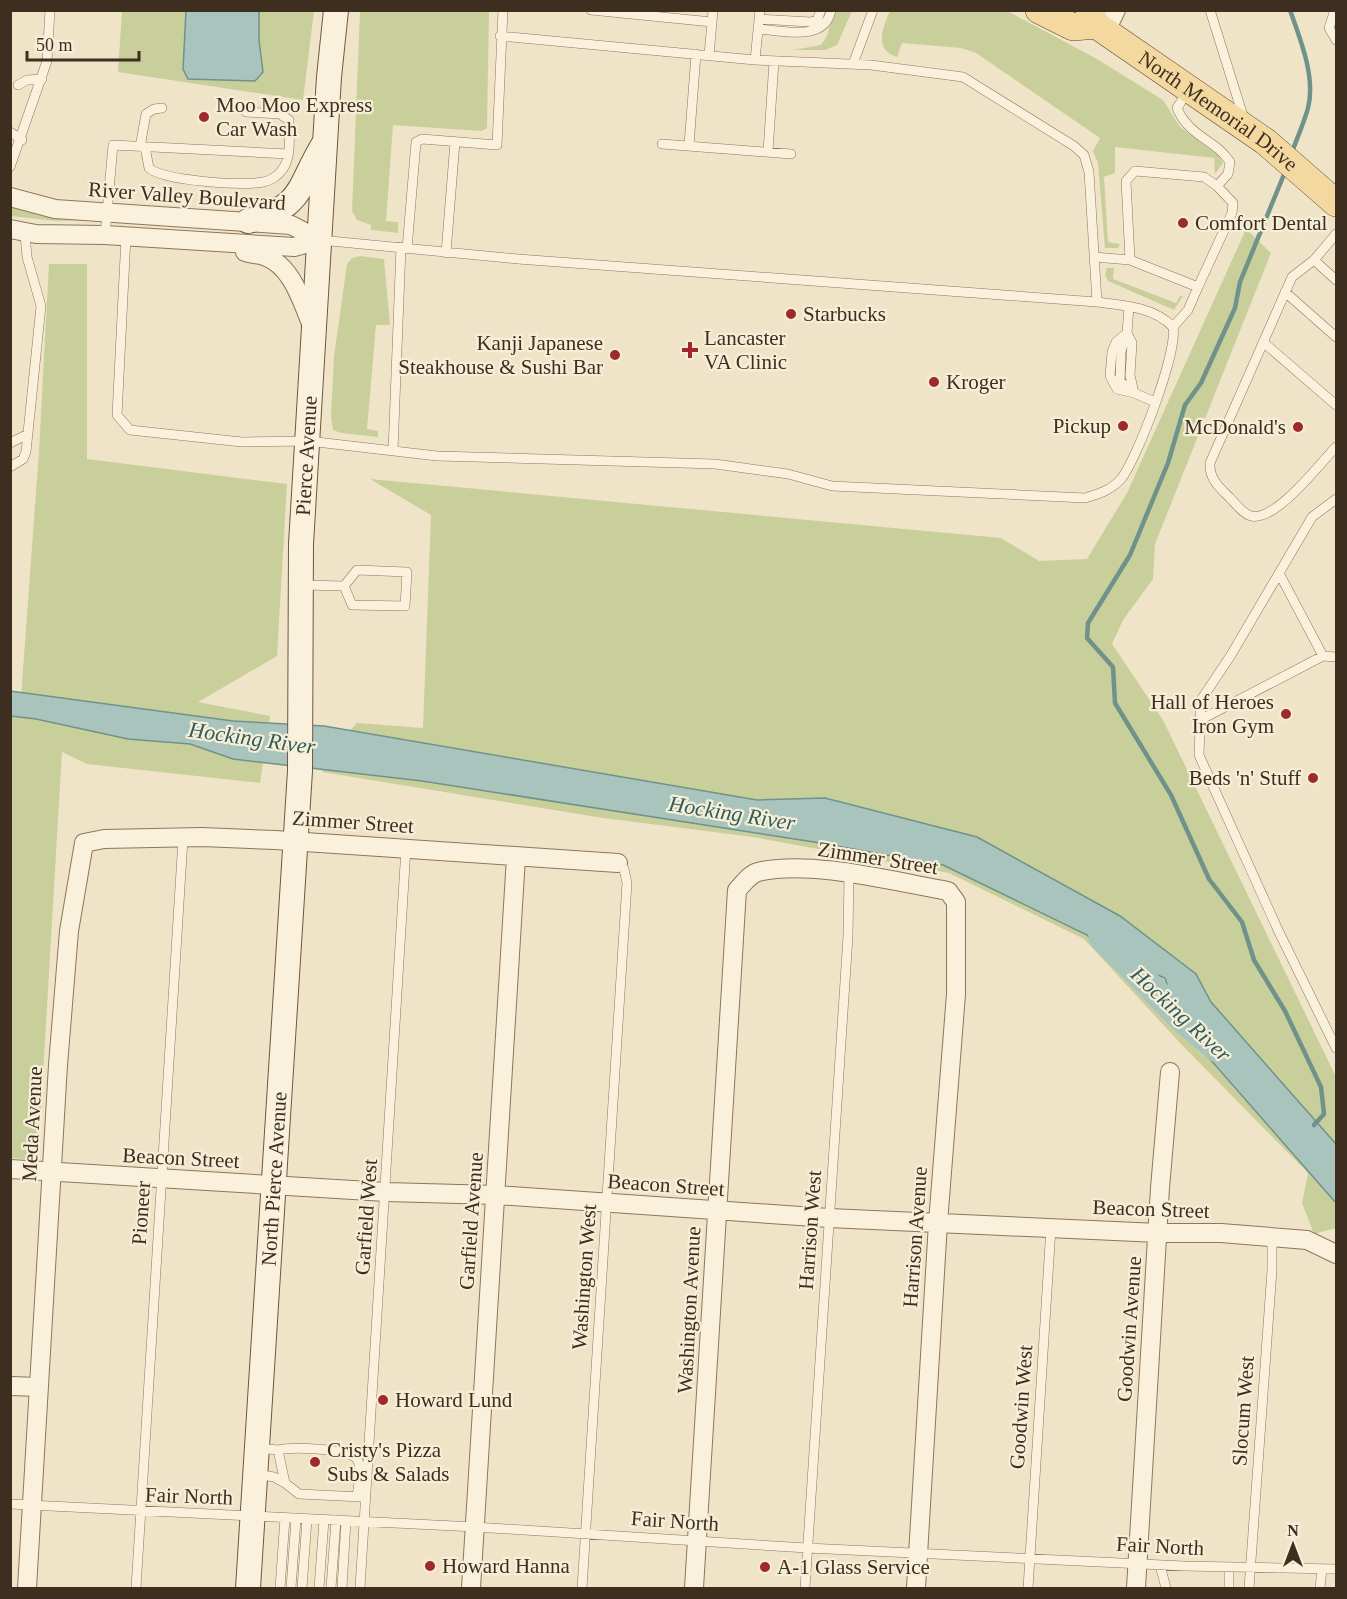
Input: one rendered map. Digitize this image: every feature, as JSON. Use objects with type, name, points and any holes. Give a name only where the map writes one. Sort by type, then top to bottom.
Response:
[{"type":"main road","name":"North Memorial Drive","points":[[1039,10],[1073,27],[1102,19],[1190,88],[1257,136],[1330,197]]},
{"type":"street","name":"Pierce Avenue","points":[[300,771],[301,585],[314,332],[336,10]]},
{"type":"street","name":"Pierce Avenue","points":[[248,221],[272,215],[294,200],[326,141]]},
{"type":"street","name":"River Valley Boulevard","points":[[10,197],[55,208],[291,225],[320,240]]},
{"type":"street","name":"River Valley Boulevard","points":[[18,231],[294,246],[320,240]]},
{"type":"street","name":"River Valley Boulevard","points":[[211,243],[263,255],[272,260],[292,281],[314,332]]},
{"type":"street","name":"North Pierce Avenue","points":[[248,1588],[256,1474],[268,1449],[274,1186],[300,771]]},
{"type":"street","name":"Zimmer Street","points":[[84,843],[104,839],[202,837],[296,841],[618,863]]},
{"type":"street","name":"Meda Avenue","points":[[27,1588],[69,931],[84,843]]},
{"type":"street","name":"Garfield Avenue","points":[[471,1588],[516,857]]},
{"type":"street","name":"Zimmer Street","points":[[737,890],[755,873],[787,868],[849,874],[948,891]]},
{"type":"street","name":"Washington Avenue","points":[[694,1588],[737,890]]},
{"type":"street","name":"Harrison Avenue","points":[[916,1588],[938,1223],[956,994],[956,902],[948,891]]},
{"type":"street","name":"Goodwin Avenue","points":[[1136,1588],[1170,1072]]},
{"type":"street","name":"Beacon Street","points":[[10,1169],[386,1192],[496,1195],[829,1218],[1272,1237],[1318,1243],[1336,1254]]},
{"type":"street","points":[[10,1386],[39,1388]]},
{"type":"lane","points":[[10,167],[22,140],[47,61],[50,10]]},
{"type":"lane","points":[[393,451],[404,248],[414,145],[420,140],[497,145],[500,36],[503,10]]},
{"type":"lane","points":[[591,10],[712,22]]},
{"type":"lane","points":[[709,55],[713,10]]},
{"type":"lane","points":[[759,19],[811,22],[817,20],[821,10]]},
{"type":"lane","points":[[759,19],[815,31],[824,26],[831,10]]},
{"type":"lane","points":[[853,64],[873,10]]},
{"type":"lane","points":[[1210,10],[1257,136]]},
{"type":"lane","points":[[1335,10],[1329,28],[1336,40]]},
{"type":"lane","points":[[755,60],[759,19]]},
{"type":"lane","points":[[500,36],[755,60],[853,64],[963,77],[1080,150],[1084,155],[1089,172],[1097,302]]},
{"type":"lane","points":[[689,145],[696,54]]},
{"type":"lane","points":[[768,152],[774,61]]},
{"type":"lane","points":[[18,85],[27,80],[42,79]]},
{"type":"lane","points":[[1190,88],[1177,108],[1181,117],[1193,132],[1228,158],[1231,165],[1217,186]]},
{"type":"lane","points":[[162,108],[153,109],[146,114],[143,147],[149,168],[161,176],[244,183],[262,182],[282,171],[288,154],[287,117],[246,112]]},
{"type":"lane","points":[[10,132],[22,140]]},
{"type":"lane","points":[[446,253],[455,142]]},
{"type":"lane","points":[[662,144],[791,154]]},
{"type":"lane","points":[[105,236],[113,146],[288,154]]},
{"type":"lane","points":[[126,237],[117,415],[130,430],[242,442],[308,441],[437,456],[715,464],[788,474],[832,486],[1085,498],[1108,490],[1123,477],[1171,360],[1173,327],[1188,310],[1234,206],[1217,186],[1198,176],[1140,170],[1130,174],[1126,181],[1130,260]]},
{"type":"lane","points":[[10,467],[23,459],[28,434],[40,306],[18,231]]},
{"type":"lane","points":[[1336,234],[1314,260],[1292,277],[1210,463],[1210,472],[1214,483],[1244,512],[1251,516],[1268,514],[1277,508],[1336,447]]},
{"type":"lane","points":[[320,240],[446,253],[1097,302],[1129,306],[1160,317],[1173,327]]},
{"type":"lane","points":[[1094,257],[1130,260],[1198,288]]},
{"type":"lane","points":[[1314,260],[1336,280]]},
{"type":"lane","points":[[1285,292],[1336,337]]},
{"type":"lane","points":[[1129,306],[1127,333],[1132,343],[1130,375],[1134,393]]},
{"type":"lane","points":[[1127,333],[1114,346],[1110,376],[1117,388],[1155,402]]},
{"type":"lane","points":[[1263,342],[1336,405]]},
{"type":"lane","points":[[10,443],[28,434]]},
{"type":"lane","points":[[1336,499],[1312,517],[1201,700],[1199,754],[1278,930],[1336,1048]]},
{"type":"lane","points":[[357,570],[407,572],[405,606],[352,605],[344,586],[357,570]]},
{"type":"lane","points":[[1279,573],[1323,656]]},
{"type":"lane","points":[[301,585],[344,586]]},
{"type":"lane","points":[[1200,720],[1323,656],[1336,657]]},
{"type":"lane","name":"Pioneer","points":[[136,1588],[183,839]]},
{"type":"lane","name":"Garfield West","points":[[360,1588],[365,1522],[362,1497],[369,1455],[406,848]]},
{"type":"lane","name":"Washington West","points":[[582,1588],[607,1204],[615,1038],[627,883],[624,869],[618,863]]},
{"type":"lane","name":"Harrison West","points":[[804,1588],[848,936],[849,874]]},
{"type":"lane","name":"Goodwin West","points":[[1028,1588],[1051,1228]]},
{"type":"lane","name":"Slocum West","points":[[1249,1588],[1272,1270],[1272,1237]]},
{"type":"lane","points":[[285,1483],[268,1449],[288,1448],[344,1452],[354,1456],[369,1455]]},
{"type":"lane","points":[[256,1474],[274,1477],[299,1494],[362,1497],[359,1464],[354,1456]]},
{"type":"lane","name":"Fair North","points":[[10,1504],[697,1539],[807,1548],[1252,1569],[1336,1569]]},
{"type":"lane","points":[[280,1588],[285,1518]]},
{"type":"lane","points":[[291,1588],[296,1519]]},
{"type":"lane","points":[[302,1588],[307,1519]]},
{"type":"lane","points":[[320,1588],[324,1520]]},
{"type":"lane","points":[[331,1588],[336,1520]]},
{"type":"lane","points":[[342,1588],[346,1521]]},
{"type":"lane","points":[[1160,1565],[1166,1588]]},
{"type":"lane","points":[[1229,1568],[1229,1588]]},
{"type":"lane","points":[[1320,1588],[1322,1569]]},
{"type":"green space","points":[[122,11],[186,11],[183,69],[259,40],[259,11],[314,11],[303,100],[118,72]]},
{"type":"green space","points":[[360,11],[489,11],[487,128],[482,131],[393,125],[386,221],[398,222],[398,233],[371,230],[371,225],[357,220],[352,211]]},
{"type":"green space","points":[[834,11],[852,11],[837,45],[825,50],[793,50],[821,45],[827,36]]},
{"type":"green space","points":[[890,11],[1007,11],[1097,59],[1163,100],[1180,127],[1218,155],[1223,163],[1215,174],[1214,158],[1115,147],[1115,173],[1104,177],[1108,242],[1120,244],[1118,248],[1105,248],[1098,163],[1093,151],[1100,138],[976,53],[961,48],[902,43],[897,57],[890,54],[882,44],[882,37]]},
{"type":"green space","points":[[11,206],[33,213],[89,218],[89,220],[56,221],[11,216]]},
{"type":"green space","points":[[1246,229],[1271,253],[1155,544],[1153,579],[1123,620],[1112,644],[1163,720],[1336,1077],[1336,1228],[1314,1234],[1302,1203],[1308,1173],[1180,1043],[1084,939],[949,873],[753,837],[603,818],[322,772],[331,750],[357,723],[423,728],[431,515],[370,479],[1001,538],[1039,561],[1087,559],[1127,493]]},
{"type":"green space","points":[[360,256],[384,259],[390,325],[376,325],[367,429],[378,431],[378,437],[333,430],[331,416],[334,356],[347,264],[352,258]]},
{"type":"green space","points":[[49,264],[87,264],[87,459],[287,484],[277,656],[198,702],[270,716],[260,783],[87,764],[62,752],[38,1160],[11,1158],[10,696],[21,697],[39,451]]},
{"type":"green space","points":[[1107,268],[1114,268],[1113,279],[1176,303],[1180,296],[1183,296],[1174,310],[1108,281],[1105,275]]},
{"type":"water","points":[[186,11],[259,11],[259,40],[263,72],[255,81],[188,79],[183,69]]},
{"type":"water","points":[[10,691],[233,721],[324,726],[757,800],[825,798],[977,837],[1120,916],[1196,974],[1211,1002],[1336,1144],[1336,1203],[1194,1041],[1188,1014],[1171,997],[1165,978],[1106,954],[1087,935],[943,865],[814,842],[422,781],[233,759],[190,744],[128,739],[36,719],[11,716]]},
{"type":"waterway","points":[[1290,10],[1306,58],[1310,84],[1308,108],[1292,152]]},
{"type":"waterway","points":[[1285,172],[1240,282],[1235,308],[1201,383],[1185,405],[1168,463],[1130,555],[1088,623],[1087,638],[1113,667],[1115,703],[1171,795],[1209,879],[1242,922],[1254,960],[1285,1011],[1321,1087],[1324,1114],[1314,1125]]},
{"type":"waterway","name":"Hocking River","points":[[1102,937],[1183,1020],[1219,1050]]},
{"type":"place","name":"Moo Moo Express Car Wash","points":[[204,117]]},
{"type":"place","name":"Comfort Dental","points":[[1183,223]]},
{"type":"place","name":"Starbucks","points":[[791,314]]},
{"type":"place","name":"Lancaster VA Clinic","points":[[690,350]]},
{"type":"place","name":"Kanji Japanese Steakhouse & Sushi Bar","points":[[615,355]]},
{"type":"place","name":"Kroger","points":[[934,382]]},
{"type":"place","name":"Pickup","points":[[1123,426]]},
{"type":"place","name":"McDonald's","points":[[1298,427]]},
{"type":"place","name":"Hall of Heroes Iron Gym","points":[[1286,714]]},
{"type":"place","name":"Beds 'n' Stuff","points":[[1313,778]]},
{"type":"place","name":"Howard Lund","points":[[383,1400]]},
{"type":"place","name":"Cristy's Pizza Subs & Salads","points":[[315,1462]]},
{"type":"place","name":"Howard Hanna","points":[[430,1566]]},
{"type":"place","name":"A-1 Glass Service","points":[[765,1567]]}]
